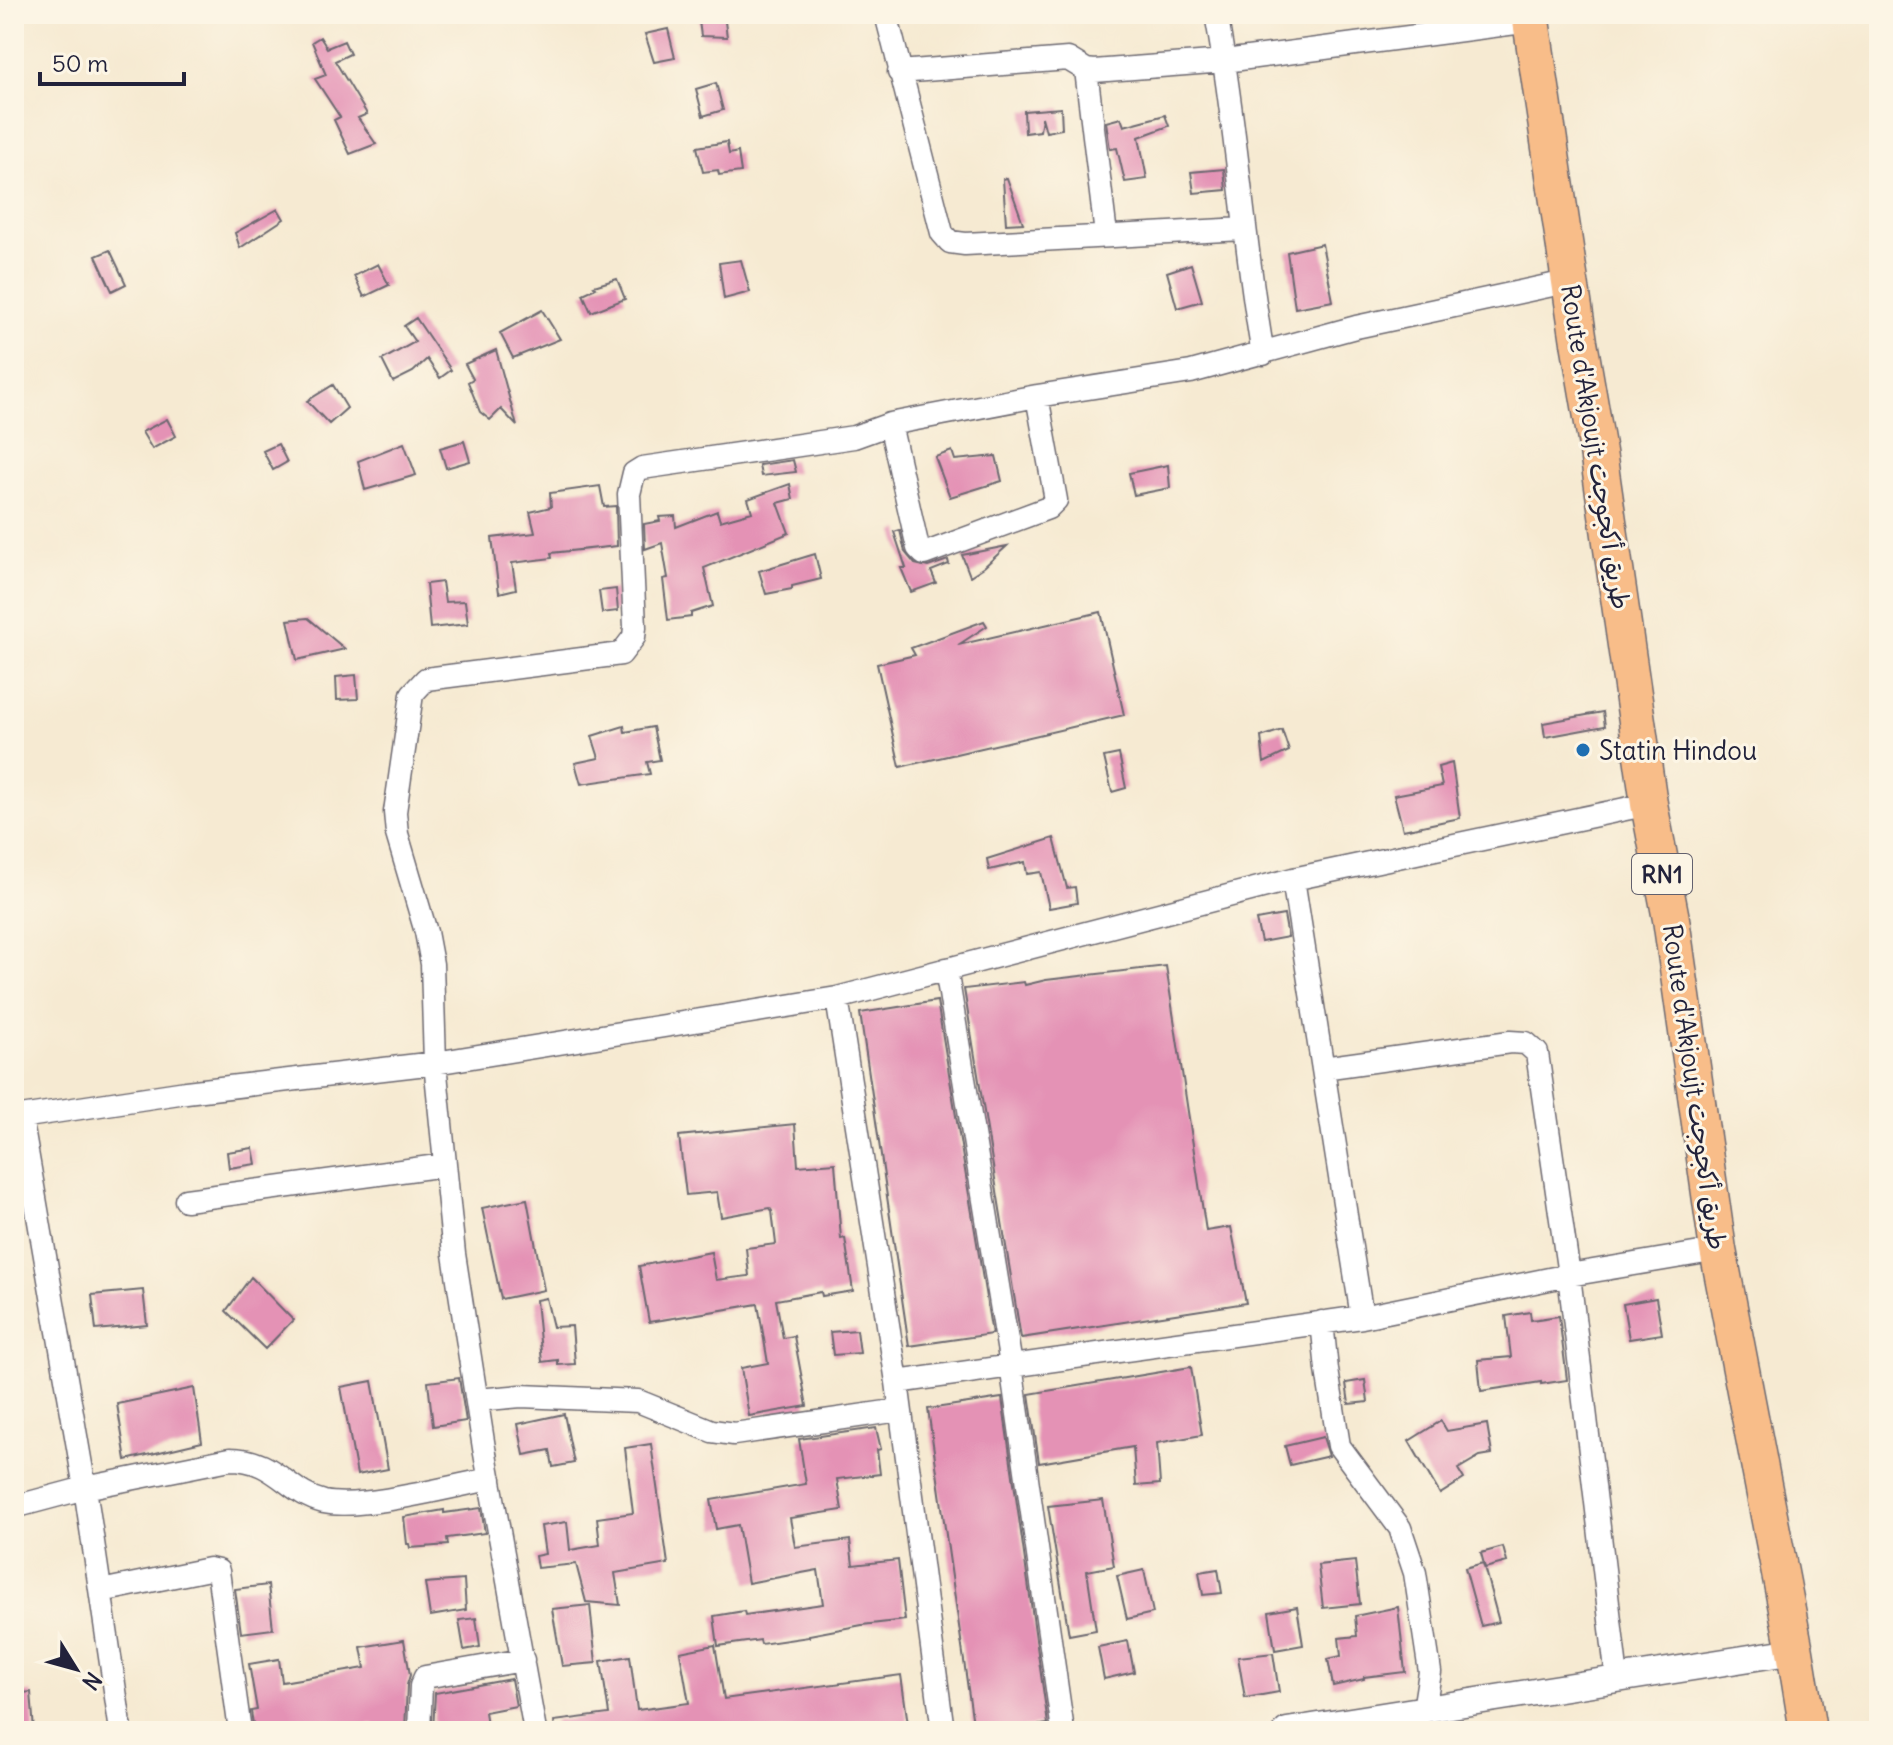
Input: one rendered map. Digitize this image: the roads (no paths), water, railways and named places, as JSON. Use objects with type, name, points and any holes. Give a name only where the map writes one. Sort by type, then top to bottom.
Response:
[{"type":"highway","name":"Route d'Akjoujt طريق أكجوجت","points":[[1530,17],[1649,804],[1671,919],[1718,1250],[1808,1731]]},
{"type":"street","points":[[886,14],[942,233],[950,242],[965,244],[1243,229]]},
{"type":"street","points":[[1216,14],[1225,61],[1243,229],[1263,354]]},
{"type":"street","points":[[899,72],[1068,59],[1086,70],[1225,61],[1530,17]]},
{"type":"street","points":[[1086,70],[1106,235]]},
{"type":"street","points":[[535,1731],[454,1254],[435,1063],[432,964],[426,932],[397,834],[395,812],[412,694],[426,679],[621,654],[634,637],[629,494],[634,473],[642,468],[854,437],[890,424],[1037,396],[1191,372],[1356,327],[1571,281]]},
{"type":"street","points":[[890,424],[918,548],[924,554],[1048,508],[1056,500],[1037,396]]},
{"type":"street","points":[[121,1731],[85,1488],[17,1118],[186,1092],[435,1063],[837,998],[1293,879],[1649,804]]},
{"type":"street","points":[[1293,879],[1362,1317]]},
{"type":"street","points":[[946,969],[1011,1365],[1063,1731]]},
{"type":"street","points":[[837,998],[897,1382],[943,1731]]},
{"type":"street","points":[[1323,1068],[1510,1042],[1526,1043],[1537,1053],[1569,1275],[1617,1679]]},
{"type":"street","points":[[186,1200],[445,1165]]},
{"type":"street","points":[[897,1382],[1362,1317],[1569,1275],[1718,1250]]},
{"type":"street","points":[[1322,1322],[1339,1446],[1400,1528],[1415,1573],[1430,1672],[1424,1710]]},
{"type":"street","points":[[477,1400],[521,1396],[638,1401],[712,1431],[734,1434],[900,1410]]},
{"type":"street","points":[[14,1507],[85,1488],[230,1459],[248,1459],[267,1467],[312,1498],[326,1502],[394,1498],[490,1479]]},
{"type":"street","points":[[101,1591],[209,1569],[218,1571],[240,1731]]},
{"type":"street","points":[[1287,1731],[1349,1726],[1424,1710],[1795,1651]]},
{"type":"street","points":[[419,1731],[421,1686],[425,1677],[523,1660]]},
{"type":"place","name":"Statin Hindou","points":[[1583,750]]}]
